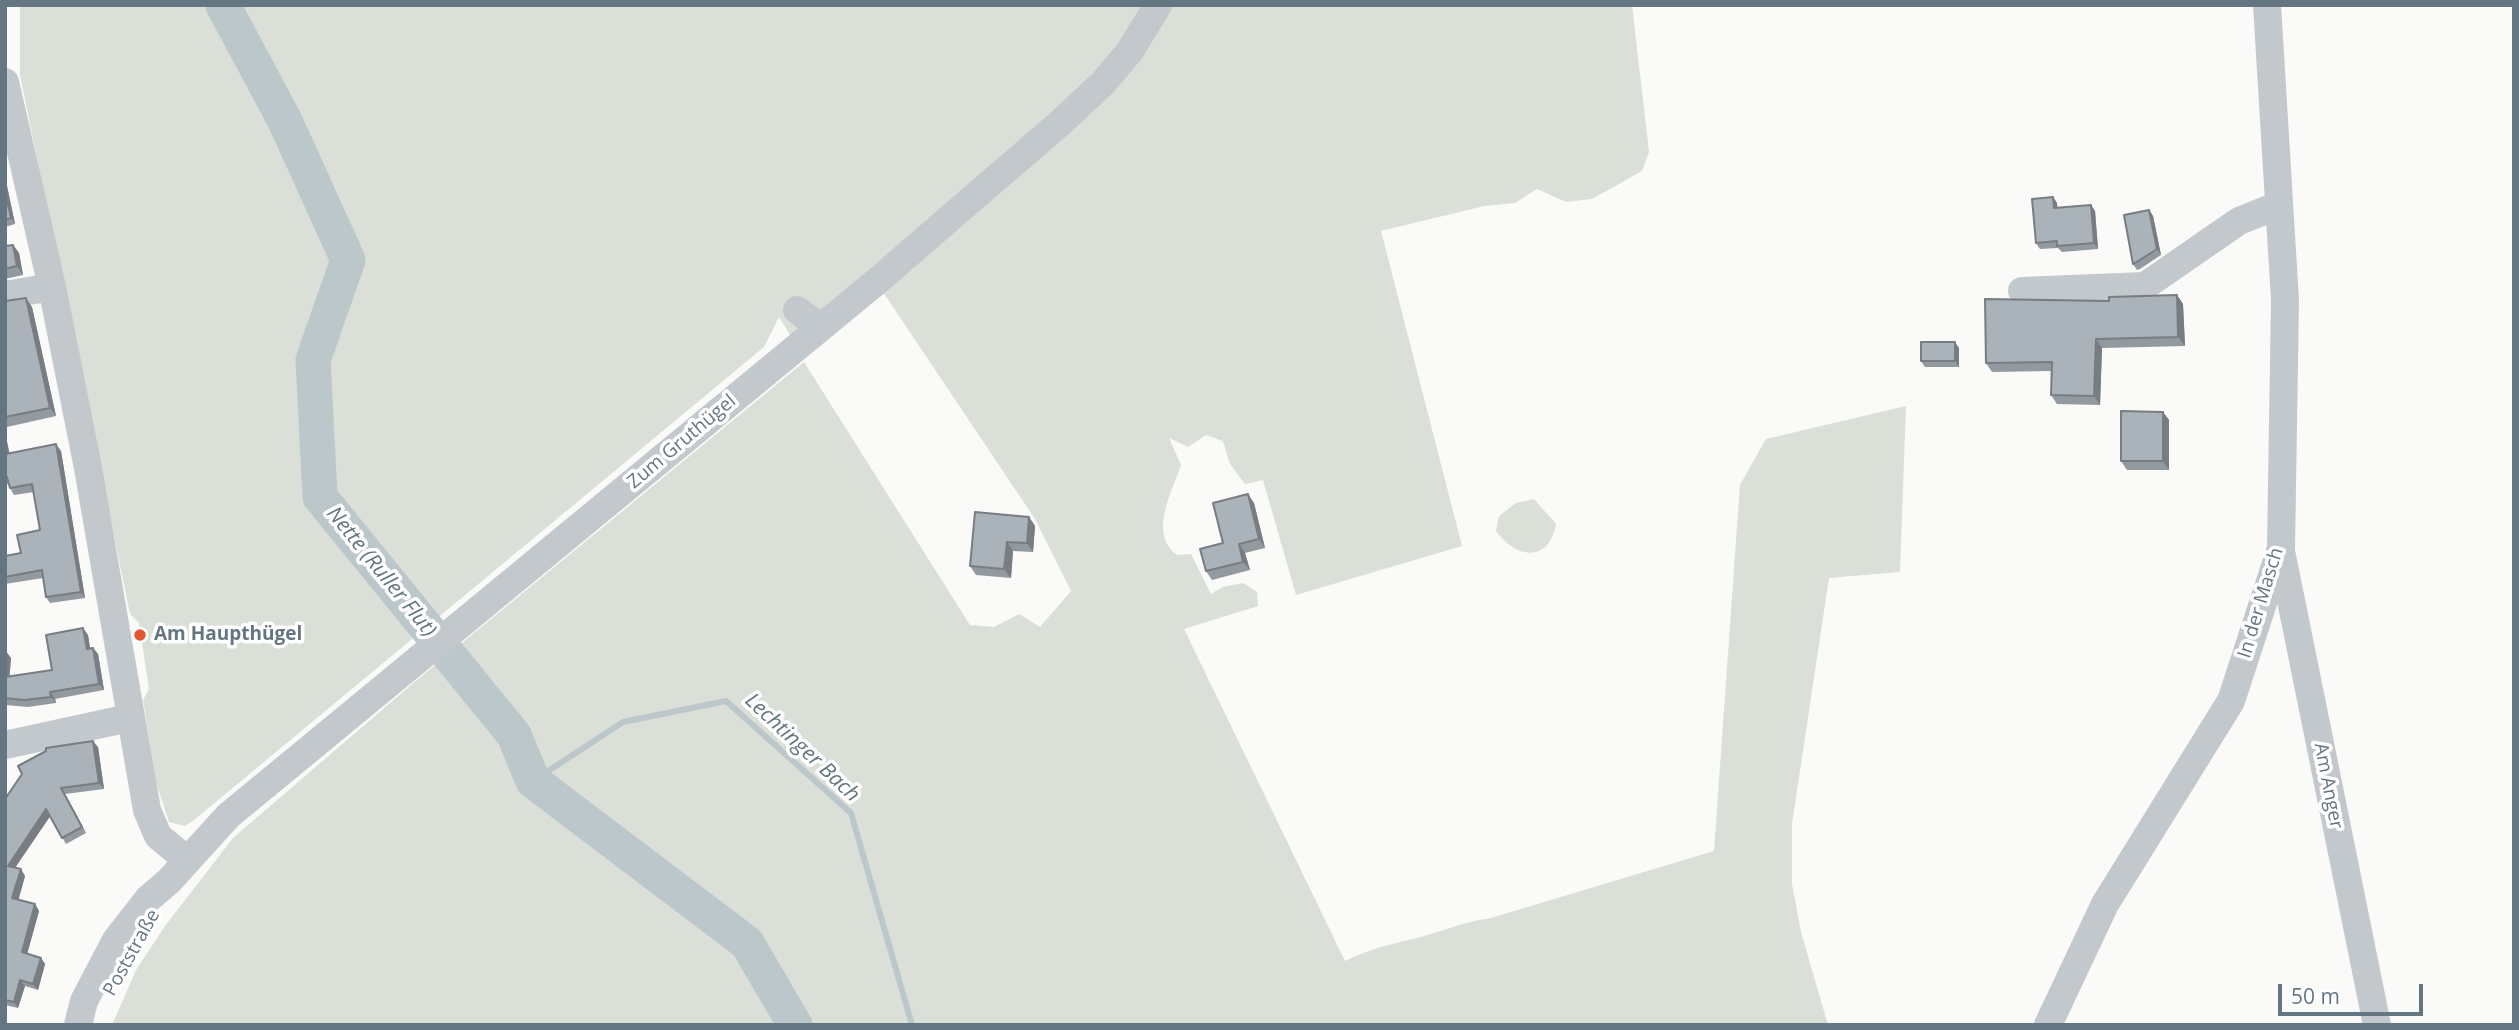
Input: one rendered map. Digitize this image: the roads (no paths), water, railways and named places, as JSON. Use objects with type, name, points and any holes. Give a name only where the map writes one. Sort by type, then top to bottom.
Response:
[{"type":"street","name":"Zum Gruthügel","points":[[178,871],[228,816],[917,247],[1103,83],[1130,51],[1158,5]]},
{"type":"street","name":"In der Masch","points":[[2048,1025],[2105,904],[2231,701],[2281,548],[2285,300],[2267,5]]},
{"type":"street","points":[[5,82],[11,137],[52,287],[88,468],[129,718],[152,824],[178,871]]},
{"type":"street","points":[[2022,291],[2144,286],[2239,221],[2279,205]]},
{"type":"street","points":[[5,295],[52,287]]},
{"type":"street","points":[[797,310],[820,327]]},
{"type":"street","name":"Am Anger","points":[[2281,548],[2377,1025]]},
{"type":"street","points":[[5,745],[129,718]]},
{"type":"street","name":"Poststraße","points":[[78,1025],[84,1001],[116,940],[148,899],[178,871]]},
{"type":"street","name":"Poststraße","points":[[94,1025],[116,976],[178,871]]},
{"type":"waterway","name":"Nette (Ruller Flut)","points":[[223,5],[285,121],[348,260],[313,360],[320,497],[514,735],[533,781],[747,943],[795,1025]]},
{"type":"waterway","name":"Lechtinger Bach","points":[[533,781],[623,722],[726,701],[851,813],[912,1025]]},
{"type":"place","name":"Am Haupthügel","points":[[140,635]]}]
